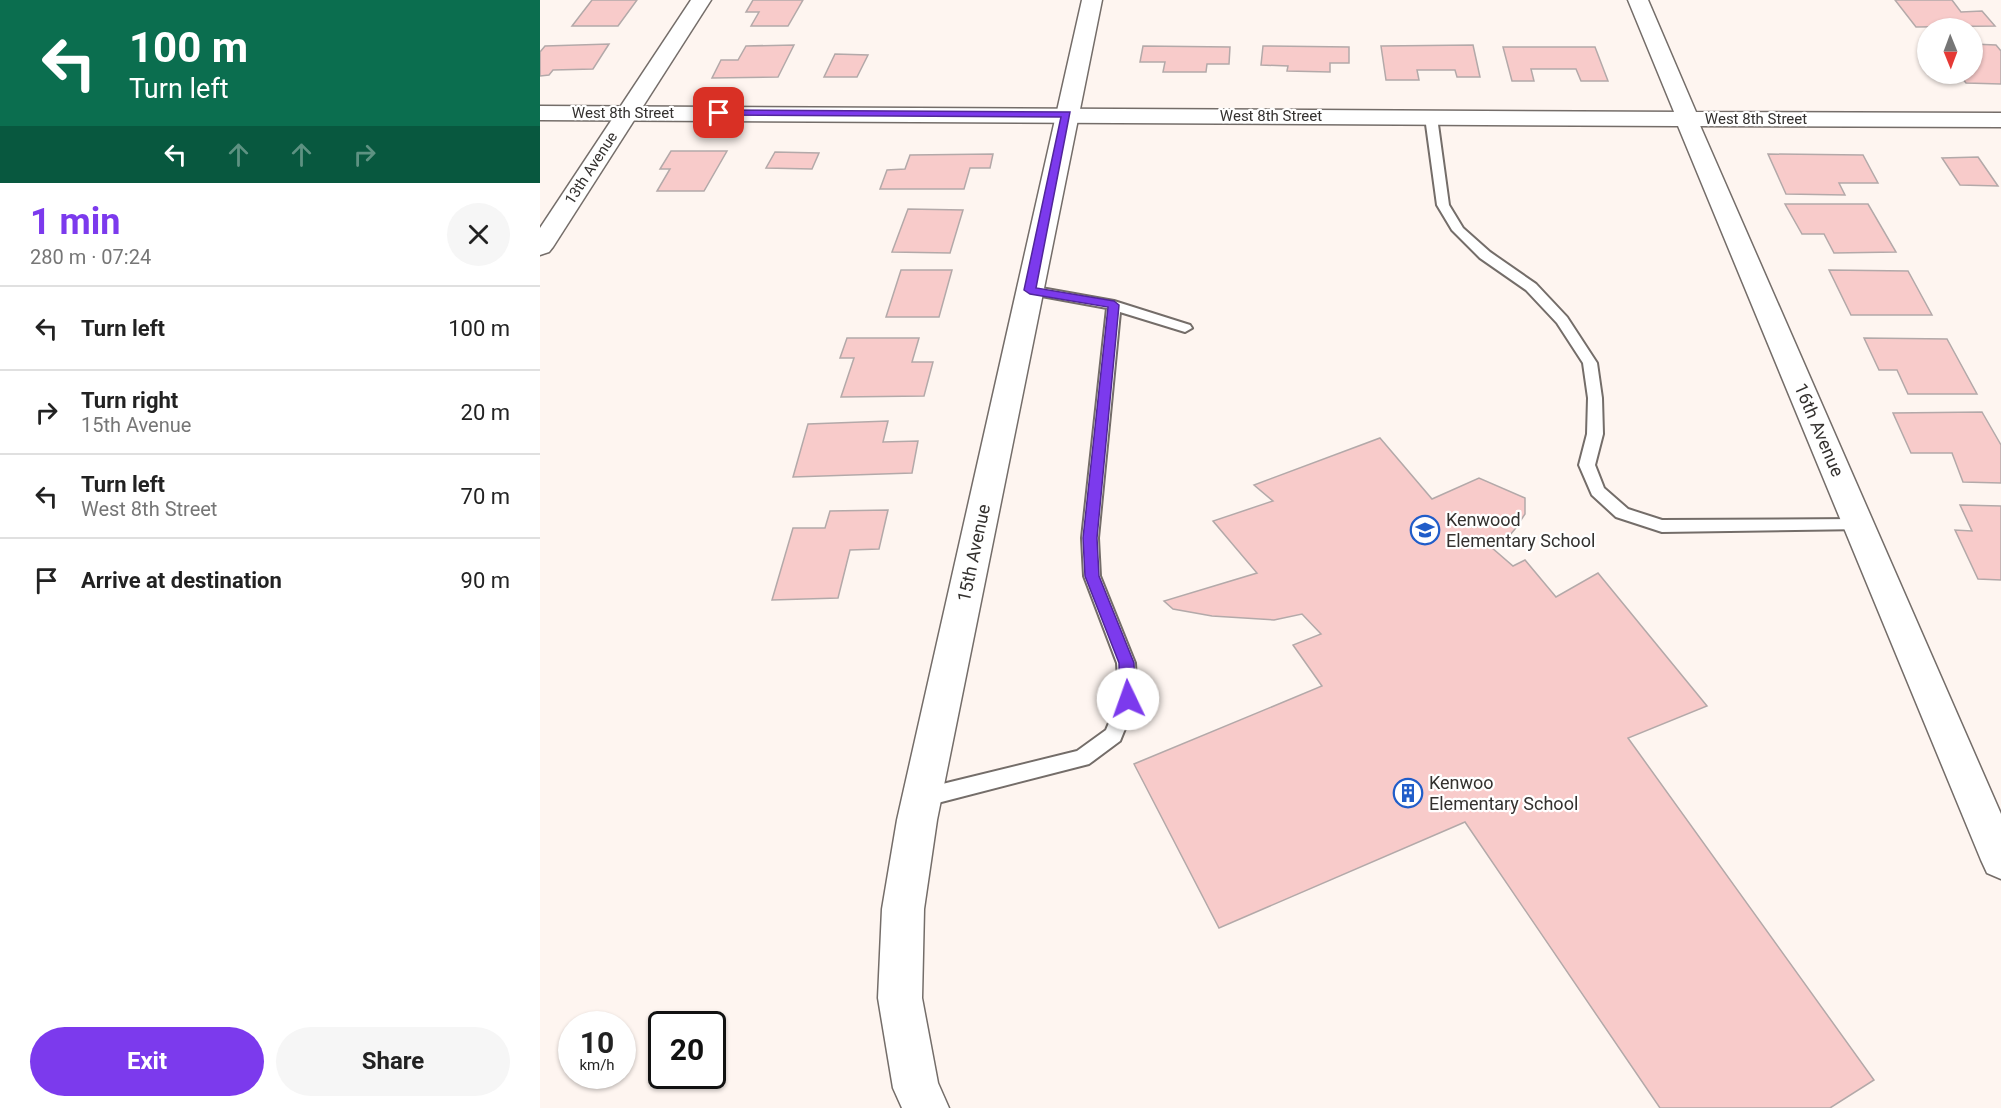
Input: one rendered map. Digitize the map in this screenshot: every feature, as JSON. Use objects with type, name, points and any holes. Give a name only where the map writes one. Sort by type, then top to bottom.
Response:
[{"type":"street","name":"13th Avenue","points":[[540,247],[701,0]]},
{"type":"street","name":"15th Avenue","points":[[926,1108],[916,1088],[900,998],[903,909],[922,798],[1092,0]]},
{"type":"street","name":"16th Avenue","points":[[1638,0],[2001,860]]},
{"type":"street","name":"West 8th Street","points":[[540,113],[2001,120]]},
{"type":"lane","points":[[1431,117],[1443,205],[1458,230],[1485,255],[1531,287],[1562,320],[1590,363],[1595,398],[1595,434],[1587,465],[1598,491],[1622,513],[1662,526],[1859,525]]},
{"type":"lane","points":[[1030,290],[1114,305],[1185,328]]},
{"type":"lane","points":[[922,798],[1082,758],[1113,735],[1128,699],[1126,663],[1092,576],[1090,538],[1114,305]]},
{"type":"building","points":[[592,0],[637,0],[618,26],[572,26]]},
{"type":"building","points":[[753,0],[803,0],[788,26],[751,26],[759,12],[746,12]]},
{"type":"building","points":[[1895,0],[1952,0],[1961,12],[1982,11],[1995,26],[1983,26],[1983,18],[1917,18],[1916,27]]},
{"type":"building","points":[[609,44],[593,69],[553,70],[549,75],[540,76],[540,52],[545,46]]},
{"type":"building","points":[[1983,44],[1996,45],[2001,51],[2001,84],[1983,83]]},
{"type":"building","points":[[794,45],[778,77],[712,78],[721,60],[738,60],[746,46]]},
{"type":"building","points":[[1473,45],[1480,77],[1457,77],[1455,70],[1417,70],[1419,80],[1386,80],[1381,46]]},
{"type":"building","points":[[1143,46],[1230,47],[1229,64],[1207,64],[1206,72],[1163,72],[1165,62],[1140,62]]},
{"type":"building","points":[[1263,46],[1349,47],[1349,63],[1330,63],[1330,72],[1287,71],[1288,66],[1261,65]]},
{"type":"building","points":[[1503,47],[1595,47],[1608,81],[1581,81],[1576,69],[1531,69],[1534,81],[1512,81]]},
{"type":"building","points":[[835,54],[868,55],[857,77],[824,77]]},
{"type":"building","points":[[671,151],[727,151],[704,191],[657,191],[670,169],[660,169]]},
{"type":"building","points":[[775,152],[819,153],[812,169],[766,168]]},
{"type":"building","points":[[993,154],[990,168],[970,168],[964,189],[880,189],[887,170],[905,169],[910,155]]},
{"type":"building","points":[[1768,154],[1863,155],[1878,183],[1839,183],[1845,195],[1786,194]]},
{"type":"building","points":[[1978,157],[1998,186],[1960,185],[1942,158]]},
{"type":"building","points":[[1785,204],[1868,204],[1896,252],[1834,253],[1824,234],[1802,234]]},
{"type":"building","points":[[908,209],[963,210],[950,253],[892,252]]},
{"type":"building","points":[[901,270],[952,270],[939,317],[886,317]]},
{"type":"building","points":[[1829,270],[1908,271],[1932,315],[1851,315]]},
{"type":"building","points":[[847,338],[919,338],[912,362],[933,362],[924,396],[841,397],[854,358],[840,358]]},
{"type":"building","points":[[1864,338],[1947,339],[1977,394],[1908,394],[1897,370],[1879,370]]},
{"type":"building","points":[[1982,412],[2001,445],[2001,483],[1963,482],[1952,453],[1911,453],[1893,413]]},
{"type":"building","points":[[888,421],[883,442],[918,441],[912,473],[793,477],[808,424]]},
{"type":"building","name":"Kenwoo Elementary School","points":[[1380,438],[1432,499],[1479,478],[1525,498],[1525,514],[1515,529],[1504,542],[1491,547],[1513,566],[1525,560],[1556,597],[1598,573],[1707,706],[1628,738],[1874,1080],[1830,1108],[1660,1108],[1465,822],[1219,928],[1134,764],[1322,686],[1293,645],[1321,634],[1302,614],[1274,620],[1212,616],[1173,609],[1164,601],[1257,573],[1213,521],[1273,501],[1254,485]]},
{"type":"building","points":[[1960,505],[2001,506],[2001,580],[1978,579],[1955,530],[1972,531]]},
{"type":"building","points":[[888,510],[879,549],[850,550],[838,598],[772,600],[793,528],[825,528],[830,511]]},
{"type":"place","name":"Kenwood Elementary School","points":[[1425,530]]},
{"type":"place","name":"Kenwoo Elementary School","points":[[1408,793]]},
{"type":"route","points":[[719,113],[1067,114],[1030,290],[1114,305],[1090,538],[1092,576],[1126,663],[1128,699]]}]
